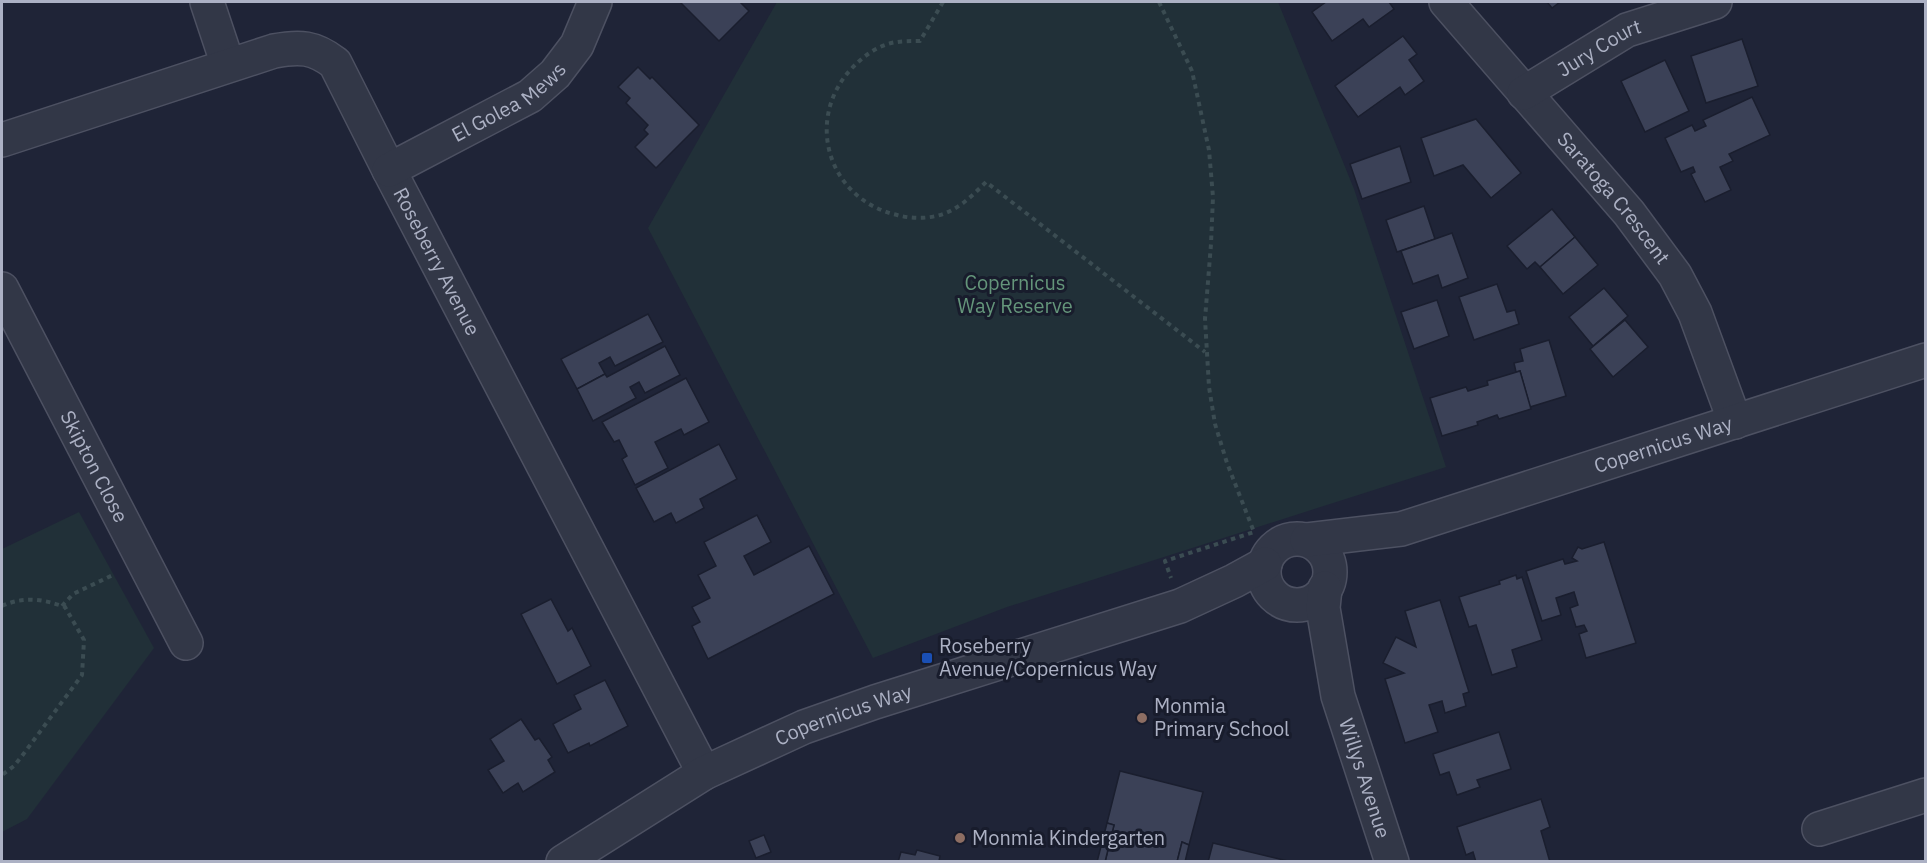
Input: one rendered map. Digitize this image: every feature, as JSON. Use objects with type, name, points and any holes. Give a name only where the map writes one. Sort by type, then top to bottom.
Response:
[{"type":"street","points":[[207,2],[228,65]]},
{"type":"street","name":"El Golea Mews","points":[[389,170],[530,96],[555,74],[577,45],[595,2]]},
{"type":"street","name":"Saratoga Crescent","points":[[1446,2],[1629,213],[1675,275],[1695,313],[1735,422]]},
{"type":"street","name":"Jury Court","points":[[1524,93],[1627,30],[1715,2]]},
{"type":"street","name":"Roseberry Avenue","points":[[2,140],[228,65],[290,48],[321,52],[335,63],[704,773]]},
{"type":"street","name":"Skipton Close","points":[[2,289],[186,643]]},
{"type":"street","name":"Copernicus Way","points":[[1307,540],[1401,529],[1926,360]]},
{"type":"street","name":"Copernicus Way","points":[[1328,583],[1346,562],[1401,529]]},
{"type":"street","points":[[1297,538],[1307,540],[1322,551],[1330,568],[1328,583],[1311,601],[1291,604],[1280,600],[1266,583],[1265,564],[1276,545],[1297,538]]},
{"type":"street","name":"Copernicus Way","points":[[562,861],[704,773],[804,727],[875,702],[1180,606],[1265,564]]},
{"type":"street","name":"Willys Avenue","points":[[1328,583],[1323,608],[1338,696]]},
{"type":"street","name":"Copernicus Way","points":[[1180,606],[1217,601],[1280,600]]},
{"type":"street","name":"Willys Avenue","points":[[1280,600],[1316,652],[1338,696],[1392,861]]},
{"type":"street","points":[[1816,832],[1926,795]]},
{"type":"path","points":[[943,2],[920,41],[896,42],[877,48],[858,61],[841,79],[831,100],[825,123],[834,165],[846,185],[864,201],[883,212],[925,218],[943,214],[964,203],[986,182],[1205,352]]},
{"type":"path","points":[[1159,2],[1192,71],[1209,150],[1213,197],[1206,289],[1205,352],[1215,424],[1227,464],[1254,532],[1165,561],[1180,606]]},
{"type":"path","points":[[62,606],[78,591],[143,561]]},
{"type":"path","points":[[2,606],[24,599],[39,600],[65,607],[84,640],[82,675],[22,756],[2,775]]},
{"type":"green space","name":"Copernicus Way Reserve","points":[[777,2],[1278,2],[1354,189],[1446,467],[1007,607],[873,658],[648,228]]},
{"type":"green space","points":[[79,512],[154,648],[27,819],[2,832],[2,549]]},
{"type":"building","points":[[680,2],[740,2],[749,11],[719,41]]},
{"type":"building","points":[[1326,2],[1389,2],[1394,9],[1369,27],[1363,19],[1332,41],[1312,12]]},
{"type":"building","points":[[1547,2],[1560,2],[1552,8]]},
{"type":"building","points":[[1403,36],[1417,54],[1409,60],[1424,81],[1405,95],[1400,87],[1358,117],[1335,86]]},
{"type":"building","points":[[1742,39],[1758,86],[1706,103],[1691,56]]},
{"type":"building","points":[[1665,60],[1689,111],[1645,132],[1621,81]]},
{"type":"building","points":[[638,67],[650,79],[652,77],[699,125],[656,168],[635,147],[648,134],[644,130],[648,125],[626,103],[630,98],[618,87]]},
{"type":"building","points":[[1752,97],[1770,135],[1729,154],[1733,161],[1720,167],[1731,190],[1705,202],[1691,174],[1695,172],[1693,167],[1681,172],[1665,138],[1692,125],[1695,131],[1706,126],[1703,120]]},
{"type":"building","points":[[1476,119],[1521,173],[1491,198],[1463,165],[1434,176],[1421,138]]},
{"type":"building","points":[[1400,146],[1411,182],[1362,199],[1350,164]]},
{"type":"building","points":[[1424,206],[1435,239],[1397,252],[1386,220]]},
{"type":"building","points":[[1552,209],[1575,237],[1540,267],[1535,262],[1527,269],[1507,246]]},
{"type":"building","points":[[1452,233],[1468,278],[1442,288],[1438,275],[1413,284],[1401,251]]},
{"type":"building","points":[[1575,237],[1598,265],[1563,294],[1540,267]]},
{"type":"building","points":[[1497,284],[1507,312],[1515,310],[1519,324],[1474,340],[1459,297]]},
{"type":"building","points":[[1604,288],[1628,316],[1593,346],[1569,317]]},
{"type":"building","points":[[1437,300],[1449,336],[1414,349],[1401,312]]},
{"type":"building","points":[[648,314],[663,342],[615,366],[610,357],[599,363],[605,374],[577,389],[561,359]]},
{"type":"building","points":[[1625,320],[1648,347],[1613,377],[1590,349]]},
{"type":"building","points":[[1549,340],[1566,396],[1530,407],[1520,371],[1516,372],[1514,363],[1523,361],[1520,349]]},
{"type":"building","points":[[665,346],[680,375],[645,393],[639,382],[630,387],[636,398],[593,421],[577,389],[605,374],[607,377]]},
{"type":"building","points":[[1520,371],[1531,409],[1499,419],[1497,415],[1477,422],[1478,425],[1442,436],[1430,398],[1466,387],[1468,391],[1488,385],[1487,381]]},
{"type":"building","points":[[686,378],[709,422],[684,435],[681,429],[655,442],[668,468],[635,485],[622,459],[627,456],[619,440],[614,442],[602,422]]},
{"type":"building","points":[[719,444],[737,479],[700,499],[704,508],[676,523],[671,513],[654,522],[636,488]]},
{"type":"building","points":[[757,515],[771,542],[744,556],[754,575],[809,546],[834,594],[708,659],[692,626],[700,622],[692,607],[710,598],[698,575],[716,566],[704,542]]},
{"type":"building","points":[[1604,542],[1636,643],[1586,658],[1579,634],[1587,631],[1584,625],[1576,627],[1570,608],[1578,605],[1574,592],[1556,598],[1561,615],[1542,621],[1526,571],[1563,559],[1565,564],[1577,561],[1572,558],[1578,547],[1582,549]]},
{"type":"building","points":[[1516,575],[1517,579],[1522,577],[1542,640],[1512,650],[1517,667],[1492,675],[1476,625],[1469,627],[1459,597],[1500,584],[1499,581]]},
{"type":"building","points":[[551,599],[568,631],[572,628],[591,666],[557,684],[521,614]]},
{"type":"building","points":[[1440,600],[1469,692],[1463,694],[1466,706],[1445,713],[1442,701],[1429,705],[1438,732],[1405,743],[1385,679],[1404,673],[1383,663],[1396,637],[1416,647],[1405,611]]},
{"type":"building","points":[[605,680],[628,726],[590,746],[589,743],[568,753],[553,724],[581,709],[574,695]]},
{"type":"building","points":[[521,719],[535,740],[539,738],[552,757],[548,760],[555,772],[523,792],[518,783],[503,793],[488,770],[504,761],[490,739]]},
{"type":"building","points":[[1499,732],[1511,769],[1477,780],[1480,787],[1457,795],[1449,772],[1440,775],[1433,754]]},
{"type":"building","points":[[1120,771],[1203,792],[1189,845],[1182,842],[1177,862],[1105,862],[1114,825],[1107,823]]},
{"type":"building","points":[[1541,799],[1550,827],[1541,831],[1550,862],[1476,862],[1473,852],[1466,855],[1457,827]]},
{"type":"building","points":[[1107,823],[1114,825],[1105,862],[1097,862]]},
{"type":"building","points":[[764,835],[771,852],[756,858],[749,841]]},
{"type":"building","points":[[1182,842],[1189,845],[1185,862],[1177,862]]},
{"type":"building","points":[[1213,843],[1292,862],[1208,862]]},
{"type":"building","points":[[917,850],[940,856],[939,861],[941,862],[898,862],[901,852],[915,855]]},
{"type":"place","name":"Roseberry Avenue/Copernicus Way","points":[[927,658]]},
{"type":"place","name":"Monmia Primary School","points":[[1142,718]]},
{"type":"place","name":"Monmia Kindergarten","points":[[960,838]]}]
